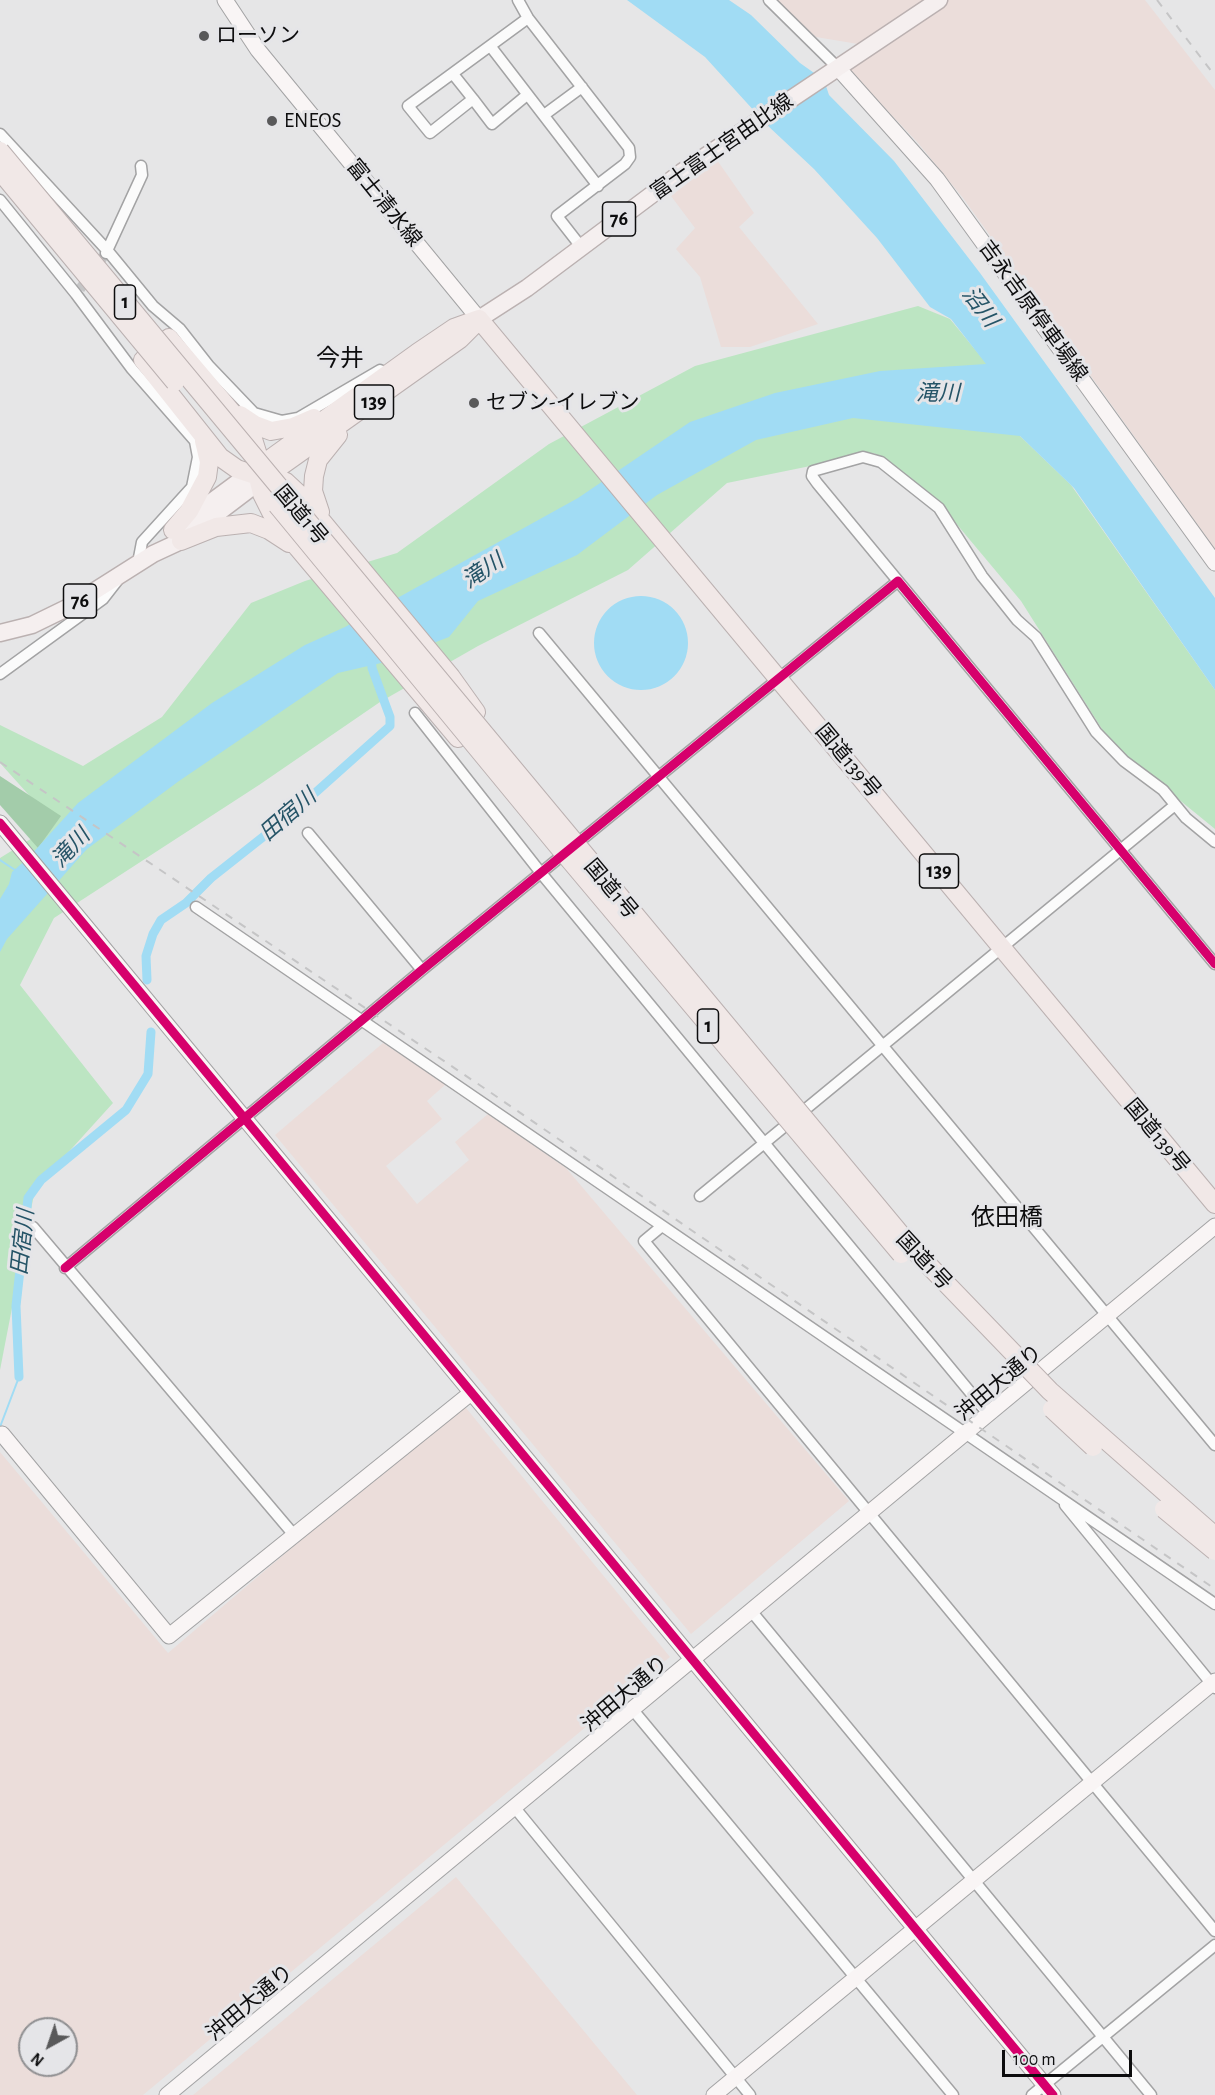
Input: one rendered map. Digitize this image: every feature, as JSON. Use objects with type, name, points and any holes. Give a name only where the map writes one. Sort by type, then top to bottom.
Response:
[{"type":"highway","name":"1","points":[[0,143],[51,198],[252,436],[271,512],[317,573],[423,699],[562,840]]},
{"type":"highway","name":"国道1号","points":[[0,151],[877,1228],[978,1335],[1073,1429],[1215,1551]]},
{"type":"highway","name":"国道1号","points":[[0,171],[562,840],[912,1248],[1050,1391],[1215,1536]]},
{"type":"highway","name":"1","points":[[0,185],[220,457],[237,469],[286,482],[326,525],[451,677],[562,840]]},
{"type":"highway","name":"139","points":[[357,406],[417,353],[454,328],[479,319]]},
{"type":"highway","name":"139","points":[[260,474],[357,406],[460,339],[479,319]]},
{"type":"highway","name":"国道139号","points":[[479,319],[588,447],[1215,1204]]},
{"type":"highway","name":"1","points":[[227,405],[255,425],[271,431],[293,428],[357,406]]},
{"type":"highway","name":"1","points":[[326,525],[313,491],[318,460],[357,406]]},
{"type":"highway","name":"1","points":[[177,536],[207,477],[209,462],[204,438]]},
{"type":"highway","name":"1","points":[[177,536],[216,527],[250,523],[269,530],[298,549]]},
{"type":"main road","name":"富士富士宮由比線","points":[[479,319],[582,248],[682,172],[939,0]]},
{"type":"main road","name":"76","points":[[0,633],[32,625],[71,606],[153,554],[260,474]]},
{"type":"street","name":"富士清水線","points":[[225,0],[258,50],[479,319]]},
{"type":"street","points":[[518,0],[528,18],[629,148],[630,157],[625,164],[557,216],[582,248]]},
{"type":"street","points":[[769,0],[836,69]]},
{"type":"street","points":[[473,99],[430,134],[408,106],[528,18]]},
{"type":"street","points":[[490,47],[598,186]]},
{"type":"street","name":"吉永吉原停車場線","points":[[836,69],[937,179],[1215,563]]},
{"type":"street","points":[[453,74],[492,124],[527,95]]},
{"type":"street","points":[[544,115],[582,87]]},
{"type":"street","points":[[0,134],[153,306],[180,329],[254,413],[282,421],[298,418],[398,358],[417,353]]},
{"type":"street","points":[[106,252],[142,175],[141,166]]},
{"type":"street","points":[[0,201],[78,292],[132,369],[195,441],[198,457],[192,488],[142,542],[138,563]]},
{"type":"street","points":[[1215,842],[1206,837],[1163,790],[1124,761],[1096,732],[1036,637],[1017,620],[982,576],[939,508],[881,462],[863,457],[813,471],[812,476],[817,483],[1215,964]]},
{"type":"street","points":[[0,674],[103,599],[122,573]]},
{"type":"street","points":[[65,1268],[422,970],[898,580]]},
{"type":"street","points":[[32,625],[39,645]]},
{"type":"street","points":[[539,633],[660,775],[1215,1445]]},
{"type":"street","points":[[415,713],[541,873],[989,1415]]},
{"type":"street","points":[[700,1196],[1175,805]]},
{"type":"street","points":[[0,823],[1049,2090]]},
{"type":"street","points":[[308,833],[422,970]]},
{"type":"street","points":[[196,907],[1215,1604]]},
{"type":"street","points":[[662,1226],[644,1242],[1215,1931]]},
{"type":"street","name":"沖田大通り","points":[[167,2095],[1215,1226]]},
{"type":"street","points":[[33,1227],[65,1268],[294,1535]]},
{"type":"street","points":[[2,1434],[169,1636],[471,1393]]},
{"type":"street","points":[[714,2095],[973,1879],[1214,1685],[1057,1495]]},
{"type":"street","points":[[752,1612],[1151,2095]]},
{"type":"street","points":[[633,1710],[953,2095]]},
{"type":"street","points":[[515,1808],[750,2095]]},
{"type":"street","points":[[1032,2095],[1049,2090],[1103,2036],[1215,1945]]},
{"type":"shaded area","points":[[776,0],[932,0],[858,44],[816,37]]},
{"type":"shaded area","points":[[948,0],[1145,0],[1215,90],[1215,549],[963,198],[918,143],[848,69]]},
{"type":"shaded area","points":[[717,160],[754,213],[739,227],[818,324],[750,347],[721,347],[700,277],[676,249],[695,228],[671,196]]},
{"type":"shaded area","points":[[383,1043],[446,1084],[427,1101],[442,1119],[386,1166],[417,1204],[469,1160],[455,1142],[488,1114],[566,1168],[849,1501],[691,1634],[275,1135]]},
{"type":"shaded area","points":[[462,1403],[670,1657],[143,2095],[0,2095],[0,1452],[168,1653]]},
{"type":"shaded area","points":[[456,1877],[637,2095],[193,2095]]},
{"type":"green space","points":[[918,306],[950,319],[987,364],[1020,436],[1071,485],[1215,690],[1215,829],[1112,745],[1021,601],[934,497],[874,453],[727,483],[628,570],[478,646],[380,702],[259,785],[54,918],[20,985],[113,1103],[35,1189],[0,1370],[0,858],[55,824],[0,763],[0,725],[83,766],[162,717],[251,603],[305,581],[397,553],[549,444],[695,366]]},
{"type":"green space","points":[[0,776],[61,816],[38,848],[0,805]]},
{"type":"water","points":[[627,0],[729,0],[751,15],[800,63],[824,80],[829,95],[894,161],[980,273],[1215,598],[1215,690],[1074,488],[1020,436],[853,418],[756,440],[657,495],[577,555],[478,601],[449,637],[381,663],[338,673],[179,781],[87,849],[7,939],[0,952],[0,899],[9,884],[12,872],[29,857],[78,803],[212,703],[305,645],[345,627],[578,498],[690,422],[775,393],[880,371],[986,364],[951,319],[930,307],[877,238],[814,169],[767,125],[705,57]]},
{"type":"water","points":[[641,596],[659,600],[674,610],[684,625],[688,643],[684,661],[674,676],[659,686],[641,690],[623,686],[608,676],[598,661],[594,643],[598,625],[608,610],[623,600]]},
{"type":"waterway","name":"田宿川","points":[[147,980],[146,956],[153,934],[161,920],[186,903],[211,878],[287,818],[390,726],[390,717],[372,668],[371,653]]},
{"type":"waterway","points":[[0,860],[15,870]]},
{"type":"waterway","name":"田宿川","points":[[19,1377],[16,1306],[28,1198],[41,1180],[126,1110],[148,1074],[151,1032]]},
{"type":"waterway","name":"田宿川","points":[[0,1427],[19,1377]]},
{"type":"tunnel","points":[[80,289],[106,253]]},
{"type":"railway","points":[[1157,0],[1215,76]]},
{"type":"railway","points":[[0,762],[484,1088],[1215,1589]]},
{"type":"cycle path","points":[[65,1268],[422,970],[898,581],[1215,964]]},
{"type":"cycle path","points":[[0,823],[1053,2095]]},
{"type":"place","name":"ローソン","points":[[204,36]]},
{"type":"place","name":"ENEOS","points":[[272,121]]},
{"type":"place","name":"セブン-イレブン","points":[[474,403]]},
{"type":"district","name":"今井","points":[[340,359]]},
{"type":"district","name":"依田橋","points":[[1007,1218]]},
{"type":"water label","name":"沼川","points":[[980,307]]},
{"type":"water label","name":"滝川","points":[[938,393]]},
{"type":"water label","name":"滝川","points":[[483,571]]},
{"type":"water label","name":"滝川","points":[[71,848]]}]
